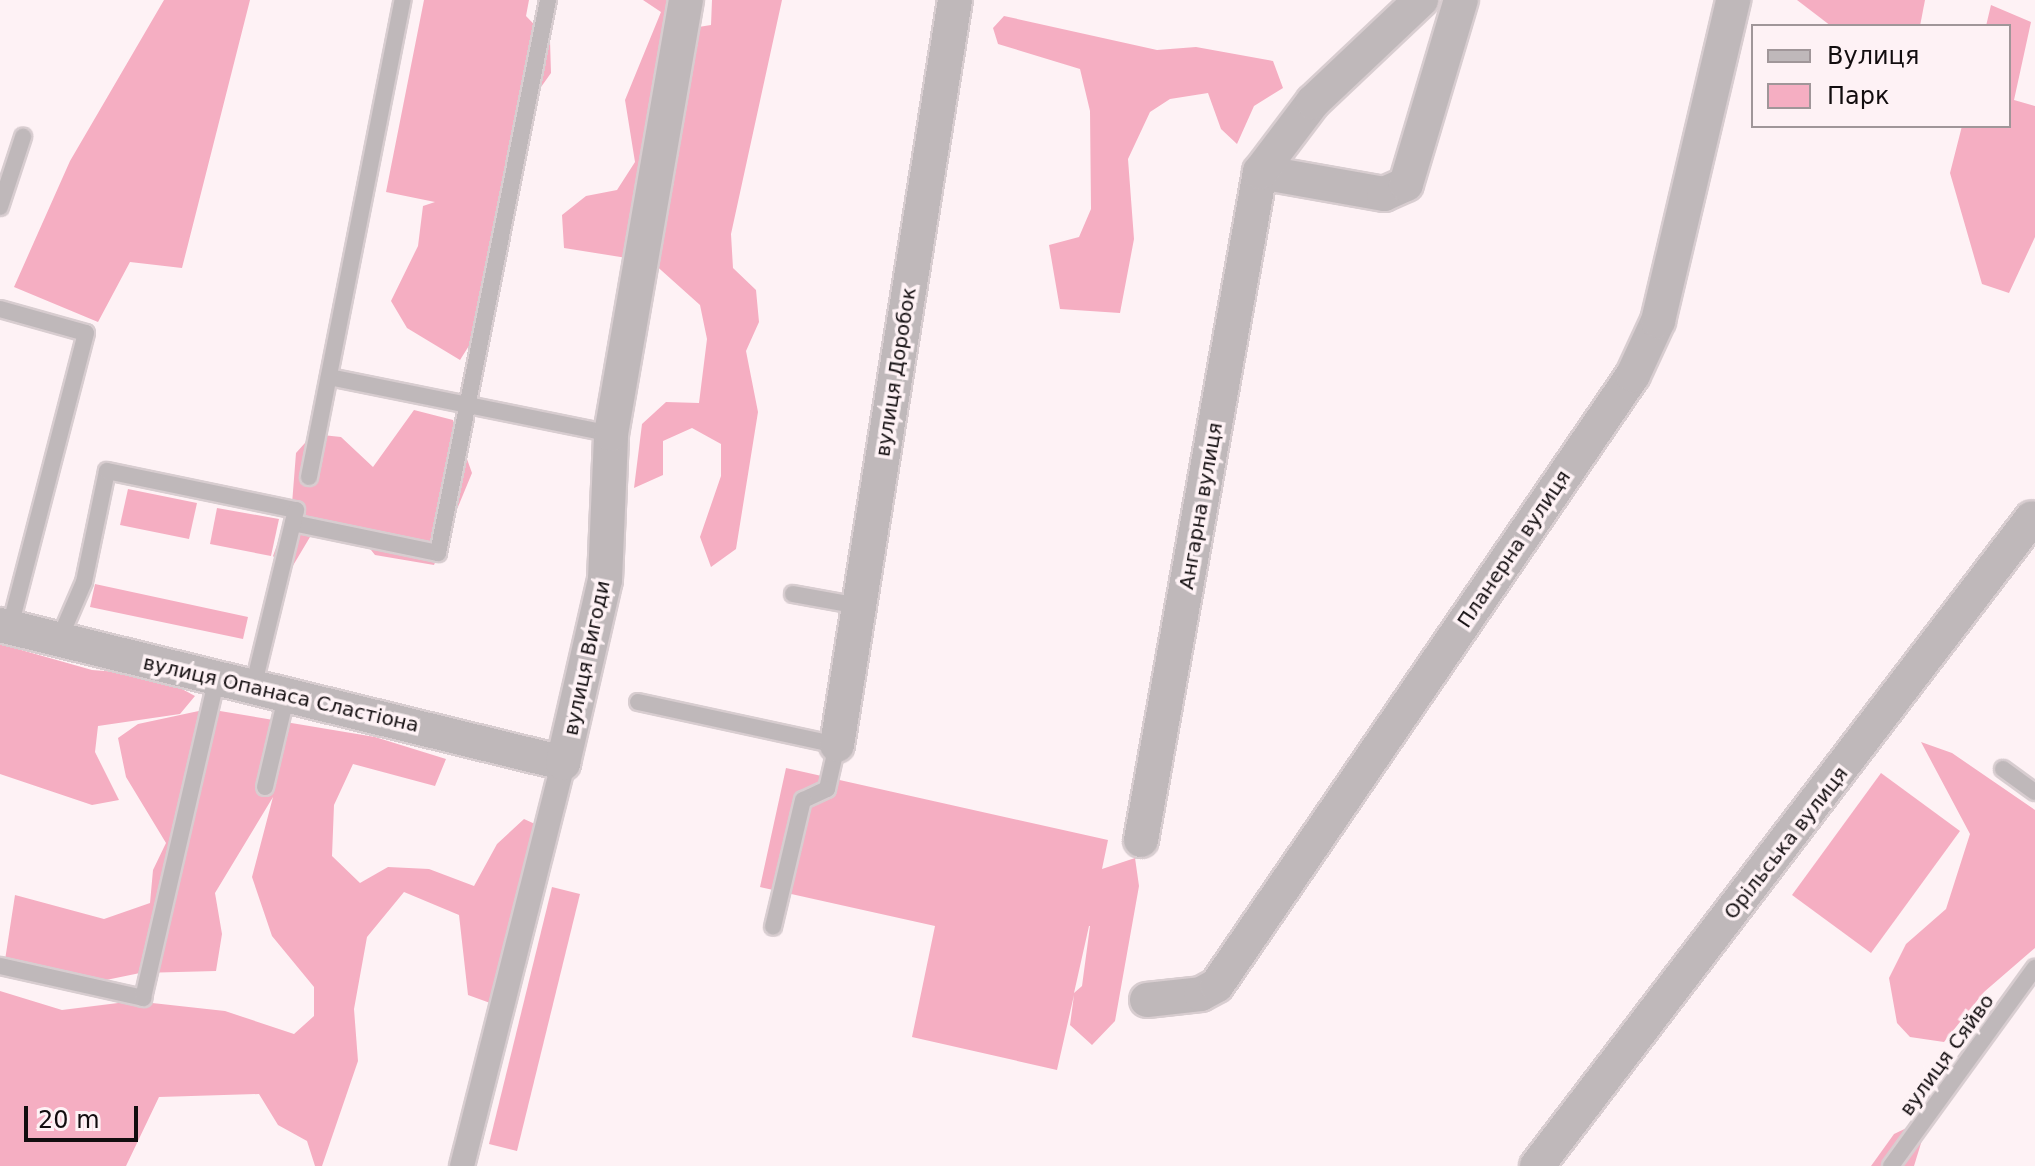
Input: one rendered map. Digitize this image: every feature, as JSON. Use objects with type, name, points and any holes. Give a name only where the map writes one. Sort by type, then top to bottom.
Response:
[{"type":"street","name":"вулиця Вигоди","points":[[462,1166],[563,763],[605,580],[611,434],[686,0]]},
{"type":"street","name":"вулиця Доробок","points":[[837,745],[955,0]]},
{"type":"street","name":"Ангарна вулиця","points":[[1141,840],[1260,172],[1313,102],[1421,0]]},
{"type":"street","points":[[1260,172],[1384,194],[1406,184],[1461,0]]},
{"type":"street","name":"Планерна вулиця","points":[[1147,1000],[1201,994],[1217,985],[1633,375],[1658,321],[1733,0]]},
{"type":"street","name":"Орільська вулиця","points":[[1537,1166],[2034,520]]},
{"type":"street","name":"вулиця Опанаса Сластіона","points":[[5,626],[58,642],[254,684],[563,763]]},
{"type":"lane","points":[[309,477],[403,0]]},
{"type":"lane","points":[[293,523],[438,553],[548,0]]},
{"type":"lane","points":[[0,207],[23,137]]},
{"type":"lane","points":[[0,309],[86,333],[5,626]]},
{"type":"lane","points":[[329,377],[611,434]]},
{"type":"lane","points":[[58,642],[84,582],[107,471],[296,510],[254,684]]},
{"type":"lane","points":[[793,594],[859,606]]},
{"type":"lane","points":[[0,966],[143,998],[217,677]]},
{"type":"lane","points":[[265,787],[287,693]]},
{"type":"lane","points":[[638,702],[837,745],[827,789],[803,800],[773,927]]},
{"type":"lane","points":[[2003,769],[2035,792]]},
{"type":"lane","name":"вулиця Сяйво","points":[[1891,1166],[2035,968]]},
{"type":"green space","points":[[164,0],[250,0],[182,268],[130,262],[98,322],[14,287],[70,161]]},
{"type":"green space","points":[[424,0],[529,0],[526,16],[550,41],[551,73],[514,125],[477,333],[460,360],[407,328],[391,301],[418,246],[423,206],[435,202],[386,192]]},
{"type":"green space","points":[[643,0],[675,0],[686,29],[711,25],[712,0],[782,0],[731,234],[733,268],[756,290],[759,322],[746,351],[758,412],[736,549],[711,567],[700,537],[721,476],[721,444],[692,428],[663,441],[663,475],[634,488],[642,424],[666,402],[699,403],[707,339],[700,305],[652,262],[564,248],[562,215],[586,196],[617,190],[635,162],[625,100],[661,12]]},
{"type":"green space","points":[[1797,0],[1925,0],[1920,24],[1828,24]]},
{"type":"green space","points":[[1991,5],[2031,22],[2014,100],[2035,106],[2035,237],[2009,293],[1982,284],[1950,173],[1961,128],[2011,128],[2011,24],[1986,24]]},
{"type":"green space","points":[[1004,16],[1157,50],[1196,47],[1273,61],[1283,88],[1254,106],[1237,144],[1221,129],[1208,93],[1170,99],[1150,112],[1128,159],[1134,239],[1120,313],[1060,309],[1049,245],[1079,237],[1091,209],[1090,111],[1080,69],[998,44],[993,28]]},
{"type":"green space","points":[[414,410],[453,420],[472,473],[434,565],[375,555],[355,530],[310,537],[288,574],[273,556],[292,504],[296,453],[313,434],[341,437],[373,467]]},
{"type":"green space","points":[[128,489],[197,503],[189,539],[120,525]]},
{"type":"green space","points":[[217,508],[279,519],[271,556],[210,544]]},
{"type":"green space","points":[[95,584],[248,617],[243,639],[90,607]]},
{"type":"green space","points":[[0,644],[92,670],[156,675],[195,696],[180,714],[98,726],[95,752],[119,800],[92,805],[0,774]]},
{"type":"green space","points":[[208,709],[375,737],[446,759],[435,786],[353,764],[334,805],[332,856],[360,883],[388,867],[429,869],[474,886],[497,844],[524,819],[535,824],[504,1008],[468,995],[459,915],[404,892],[367,937],[354,1009],[358,1061],[322,1166],[315,1166],[307,1141],[278,1125],[259,1094],[159,1097],[126,1166],[0,1166],[0,991],[62,1010],[134,1001],[225,1011],[294,1034],[314,1016],[314,987],[272,936],[252,877],[273,797],[215,893],[222,934],[216,971],[140,973],[77,986],[5,960],[15,895],[104,919],[150,903],[153,870],[166,843],[126,777],[118,738],[138,724]]},
{"type":"green space","points":[[1921,742],[1952,753],[2035,810],[2035,948],[1984,992],[1944,1042],[1910,1037],[1897,1023],[1889,978],[1906,944],[1946,909],[1970,834]]},
{"type":"green space","points":[[786,768],[1108,840],[1102,869],[1135,858],[1139,886],[1115,1021],[1092,1045],[1070,1025],[1074,995],[1057,1070],[912,1037],[935,926],[760,887]],"holes":[[[1090,926],[1082,986],[1074,993]]]},
{"type":"green space","points":[[1881,773],[1960,831],[1871,953],[1792,895]]},
{"type":"green space","points":[[552,887],[580,894],[517,1151],[489,1144]]},
{"type":"green space","points":[[1917,1123],[1922,1140],[1914,1166],[1871,1166],[1894,1134]]}]
